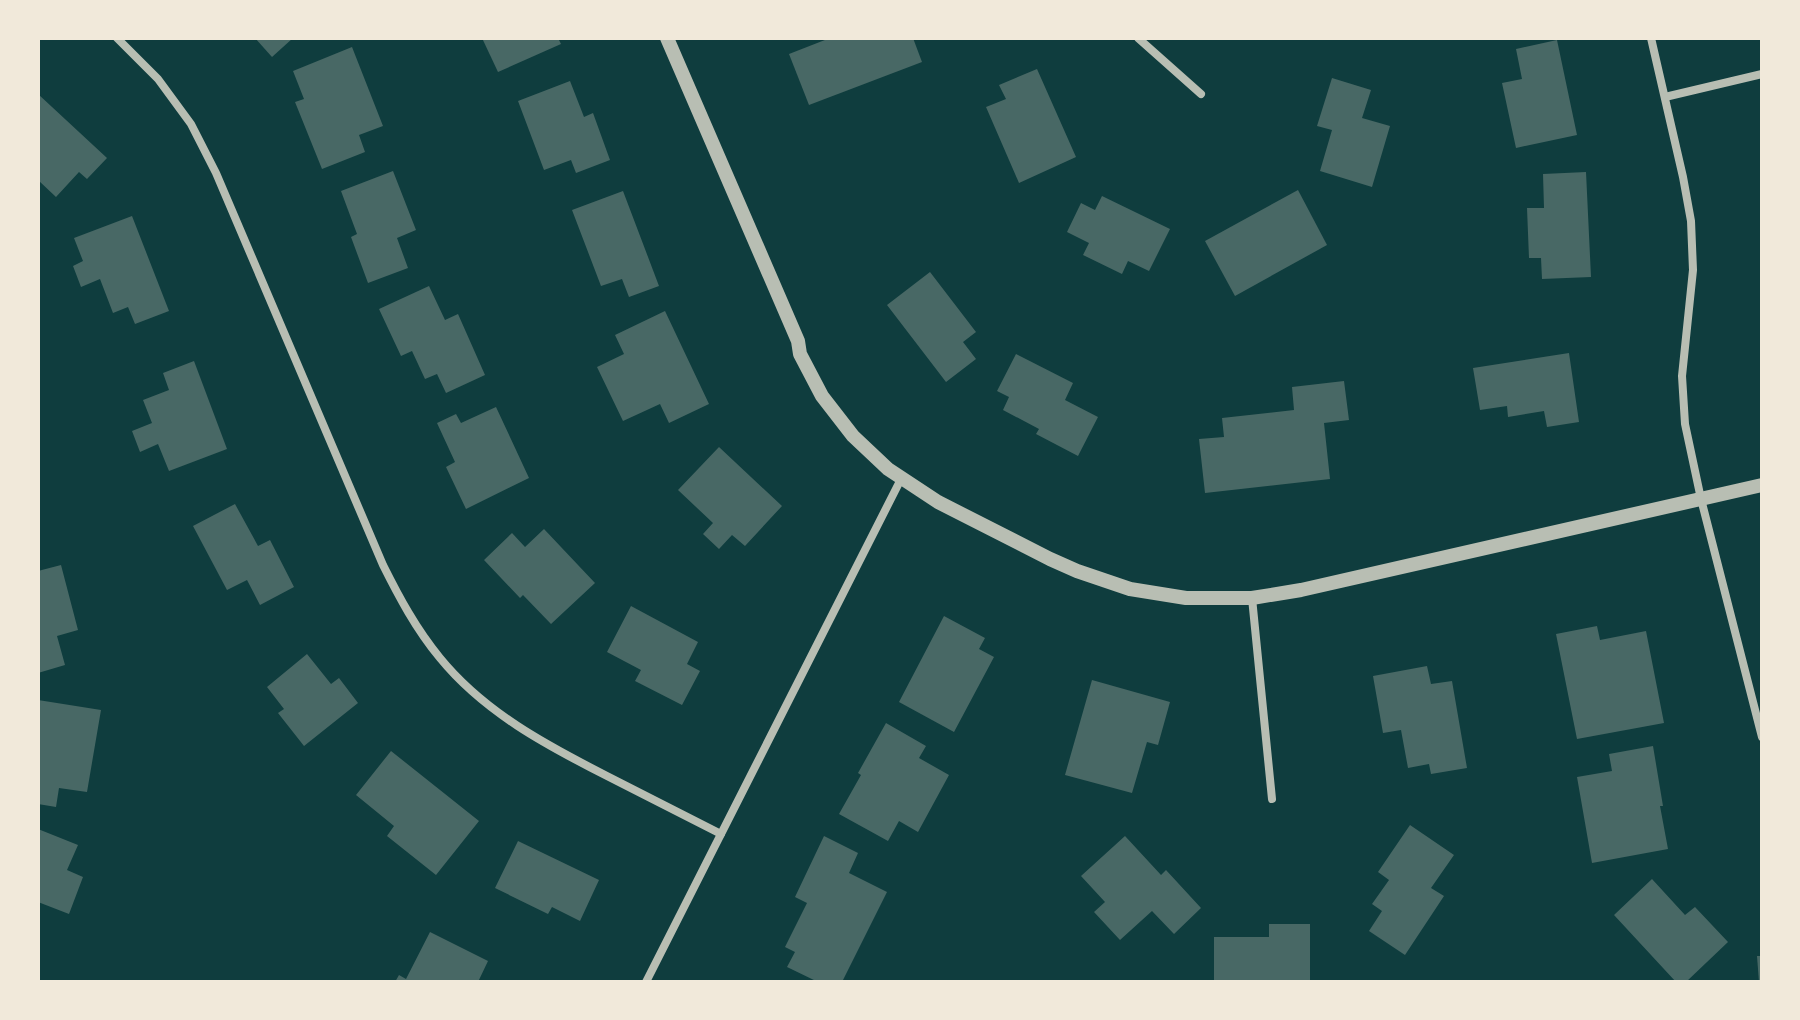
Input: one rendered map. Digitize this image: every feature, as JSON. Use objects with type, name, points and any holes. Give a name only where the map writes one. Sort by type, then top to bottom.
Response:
[{"type":"street","points":[[117,38],[158,79],[191,124],[216,173],[383,565],[407,613],[440,659],[479,698],[521,730],[721,834]]},
{"type":"street","points":[[667,38],[798,341],[800,354],[822,396],[853,436],[901,479],[938,502],[1077,571],[1130,589],[1186,598],[1252,598],[1301,590],[1762,485]]},
{"type":"street","points":[[1138,38],[1201,94]]},
{"type":"street","points":[[1651,38],[1691,221],[1693,270],[1682,376],[1685,424],[1762,737]]},
{"type":"street","points":[[1665,97],[1762,74]]},
{"type":"street","points":[[646,982],[901,479]]},
{"type":"street","points":[[1252,598],[1272,799]]},
{"type":"building","points":[[255,38],[293,38],[272,57]]},
{"type":"building","points":[[482,38],[558,38],[561,44],[498,72]]},
{"type":"building","points":[[830,38],[913,38],[922,62],[809,105],[789,54]]},
{"type":"building","points":[[1557,40],[1577,135],[1516,148],[1502,83],[1522,79],[1516,49]]},
{"type":"building","points":[[352,47],[383,126],[359,135],[365,152],[322,169],[295,102],[304,99],[293,71]]},
{"type":"building","points":[[1037,69],[1076,157],[1019,183],[986,107],[1006,99],[999,85]]},
{"type":"building","points":[[1332,78],[1371,90],[1362,118],[1390,126],[1372,187],[1320,171],[1332,130],[1317,126]]},
{"type":"building","points":[[570,81],[584,117],[593,113],[610,160],[576,173],[571,160],[544,170],[518,101]]},
{"type":"building","points":[[38,94],[107,158],[87,179],[79,172],[56,197],[38,180]]},
{"type":"building","points":[[393,171],[416,230],[397,238],[408,268],[368,283],[351,237],[357,234],[341,191]]},
{"type":"building","points":[[1586,172],[1591,277],[1542,279],[1541,258],[1529,258],[1527,208],[1544,208],[1543,174]]},
{"type":"building","points":[[1298,190],[1327,245],[1235,296],[1205,241]]},
{"type":"building","points":[[623,191],[659,286],[629,297],[622,279],[601,286],[572,210]]},
{"type":"building","points":[[1102,196],[1170,229],[1149,271],[1128,261],[1122,274],[1083,255],[1089,243],[1067,232],[1081,203],[1095,210]]},
{"type":"building","points":[[132,216],[169,311],[135,324],[128,307],[113,313],[100,279],[81,287],[73,266],[83,261],[74,238]]},
{"type":"building","points":[[930,272],[976,332],[963,342],[976,359],[946,382],[887,305]]},
{"type":"building","points":[[429,286],[445,320],[458,314],[485,375],[446,393],[437,374],[425,379],[412,351],[401,356],[379,309]]},
{"type":"building","points":[[665,311],[709,404],[669,423],[660,404],[623,421],[597,367],[624,354],[615,335]]},
{"type":"building","points":[[1569,353],[1579,422],[1547,427],[1544,411],[1508,417],[1507,406],[1480,410],[1473,368]]},
{"type":"building","points":[[1016,354],[1073,383],[1065,400],[1098,417],[1078,456],[1036,434],[1039,429],[1003,410],[1009,397],[997,391]]},
{"type":"building","points":[[194,361],[227,449],[169,471],[158,444],[140,452],[132,431],[152,423],[143,400],[169,390],[163,373]]},
{"type":"building","points":[[1344,381],[1349,420],[1324,423],[1330,479],[1205,493],[1199,439],[1224,437],[1222,418],[1294,410],[1292,387]]},
{"type":"building","points":[[496,407],[529,478],[466,509],[446,467],[455,462],[437,423],[456,414],[461,423]]},
{"type":"building","points":[[719,447],[782,506],[745,546],[732,535],[719,549],[703,534],[713,523],[678,490]]},
{"type":"building","points":[[235,504],[258,546],[270,540],[294,587],[260,605],[247,580],[227,590],[193,526]]},
{"type":"building","points":[[544,529],[595,583],[551,624],[523,595],[520,598],[484,560],[512,533],[525,547]]},
{"type":"building","points":[[61,565],[78,630],[57,636],[65,665],[38,673],[38,571]]},
{"type":"building","points":[[631,606],[698,642],[687,664],[700,671],[682,705],[635,681],[641,670],[607,652]]},
{"type":"building","points":[[944,616],[985,638],[979,649],[994,657],[954,732],[899,702]]},
{"type":"building","points":[[1597,626],[1600,640],[1646,631],[1664,723],[1577,739],[1556,634]]},
{"type":"building","points":[[307,654],[331,684],[339,678],[358,703],[304,746],[278,713],[284,709],[267,687]]},
{"type":"building","points":[[1427,666],[1431,684],[1452,681],[1467,768],[1431,774],[1429,764],[1408,768],[1401,730],[1383,733],[1373,676]]},
{"type":"building","points":[[1092,680],[1170,702],[1158,745],[1147,742],[1132,793],[1065,775]]},
{"type":"building","points":[[38,700],[101,710],[87,792],[59,788],[56,807],[38,804]]},
{"type":"building","points":[[886,723],[926,746],[919,758],[949,775],[918,832],[899,821],[888,841],[839,814]]},
{"type":"building","points":[[1653,746],[1668,849],[1592,863],[1577,777],[1612,771],[1609,754]]},
{"type":"building","points":[[391,751],[479,821],[436,875],[387,836],[394,826],[356,795]]},
{"type":"building","points":[[1410,825],[1454,855],[1431,888],[1444,896],[1405,955],[1369,931],[1382,911],[1372,904],[1389,880],[1378,872]]},
{"type":"building","points":[[38,829],[78,845],[67,870],[83,877],[69,914],[38,902]]},
{"type":"building","points":[[824,836],[858,853],[849,873],[887,892],[842,982],[818,982],[787,967],[795,952],[785,947],[807,903],[795,897]]},
{"type":"building","points":[[1125,836],[1161,875],[1166,870],[1201,908],[1174,934],[1152,911],[1120,940],[1094,912],[1105,902],[1081,876]]},
{"type":"building","points":[[518,841],[599,880],[580,921],[552,907],[548,914],[495,888]]},
{"type":"building","points":[[1652,879],[1685,915],[1695,907],[1728,942],[1686,982],[1676,982],[1614,915]]},
{"type":"building","points":[[1269,924],[1310,924],[1310,982],[1214,982],[1214,937],[1269,937]]},
{"type":"building","points":[[430,932],[488,961],[478,982],[395,982],[399,975],[406,979]]},
{"type":"building","points":[[1757,956],[1762,956],[1762,982],[1759,982]]}]
